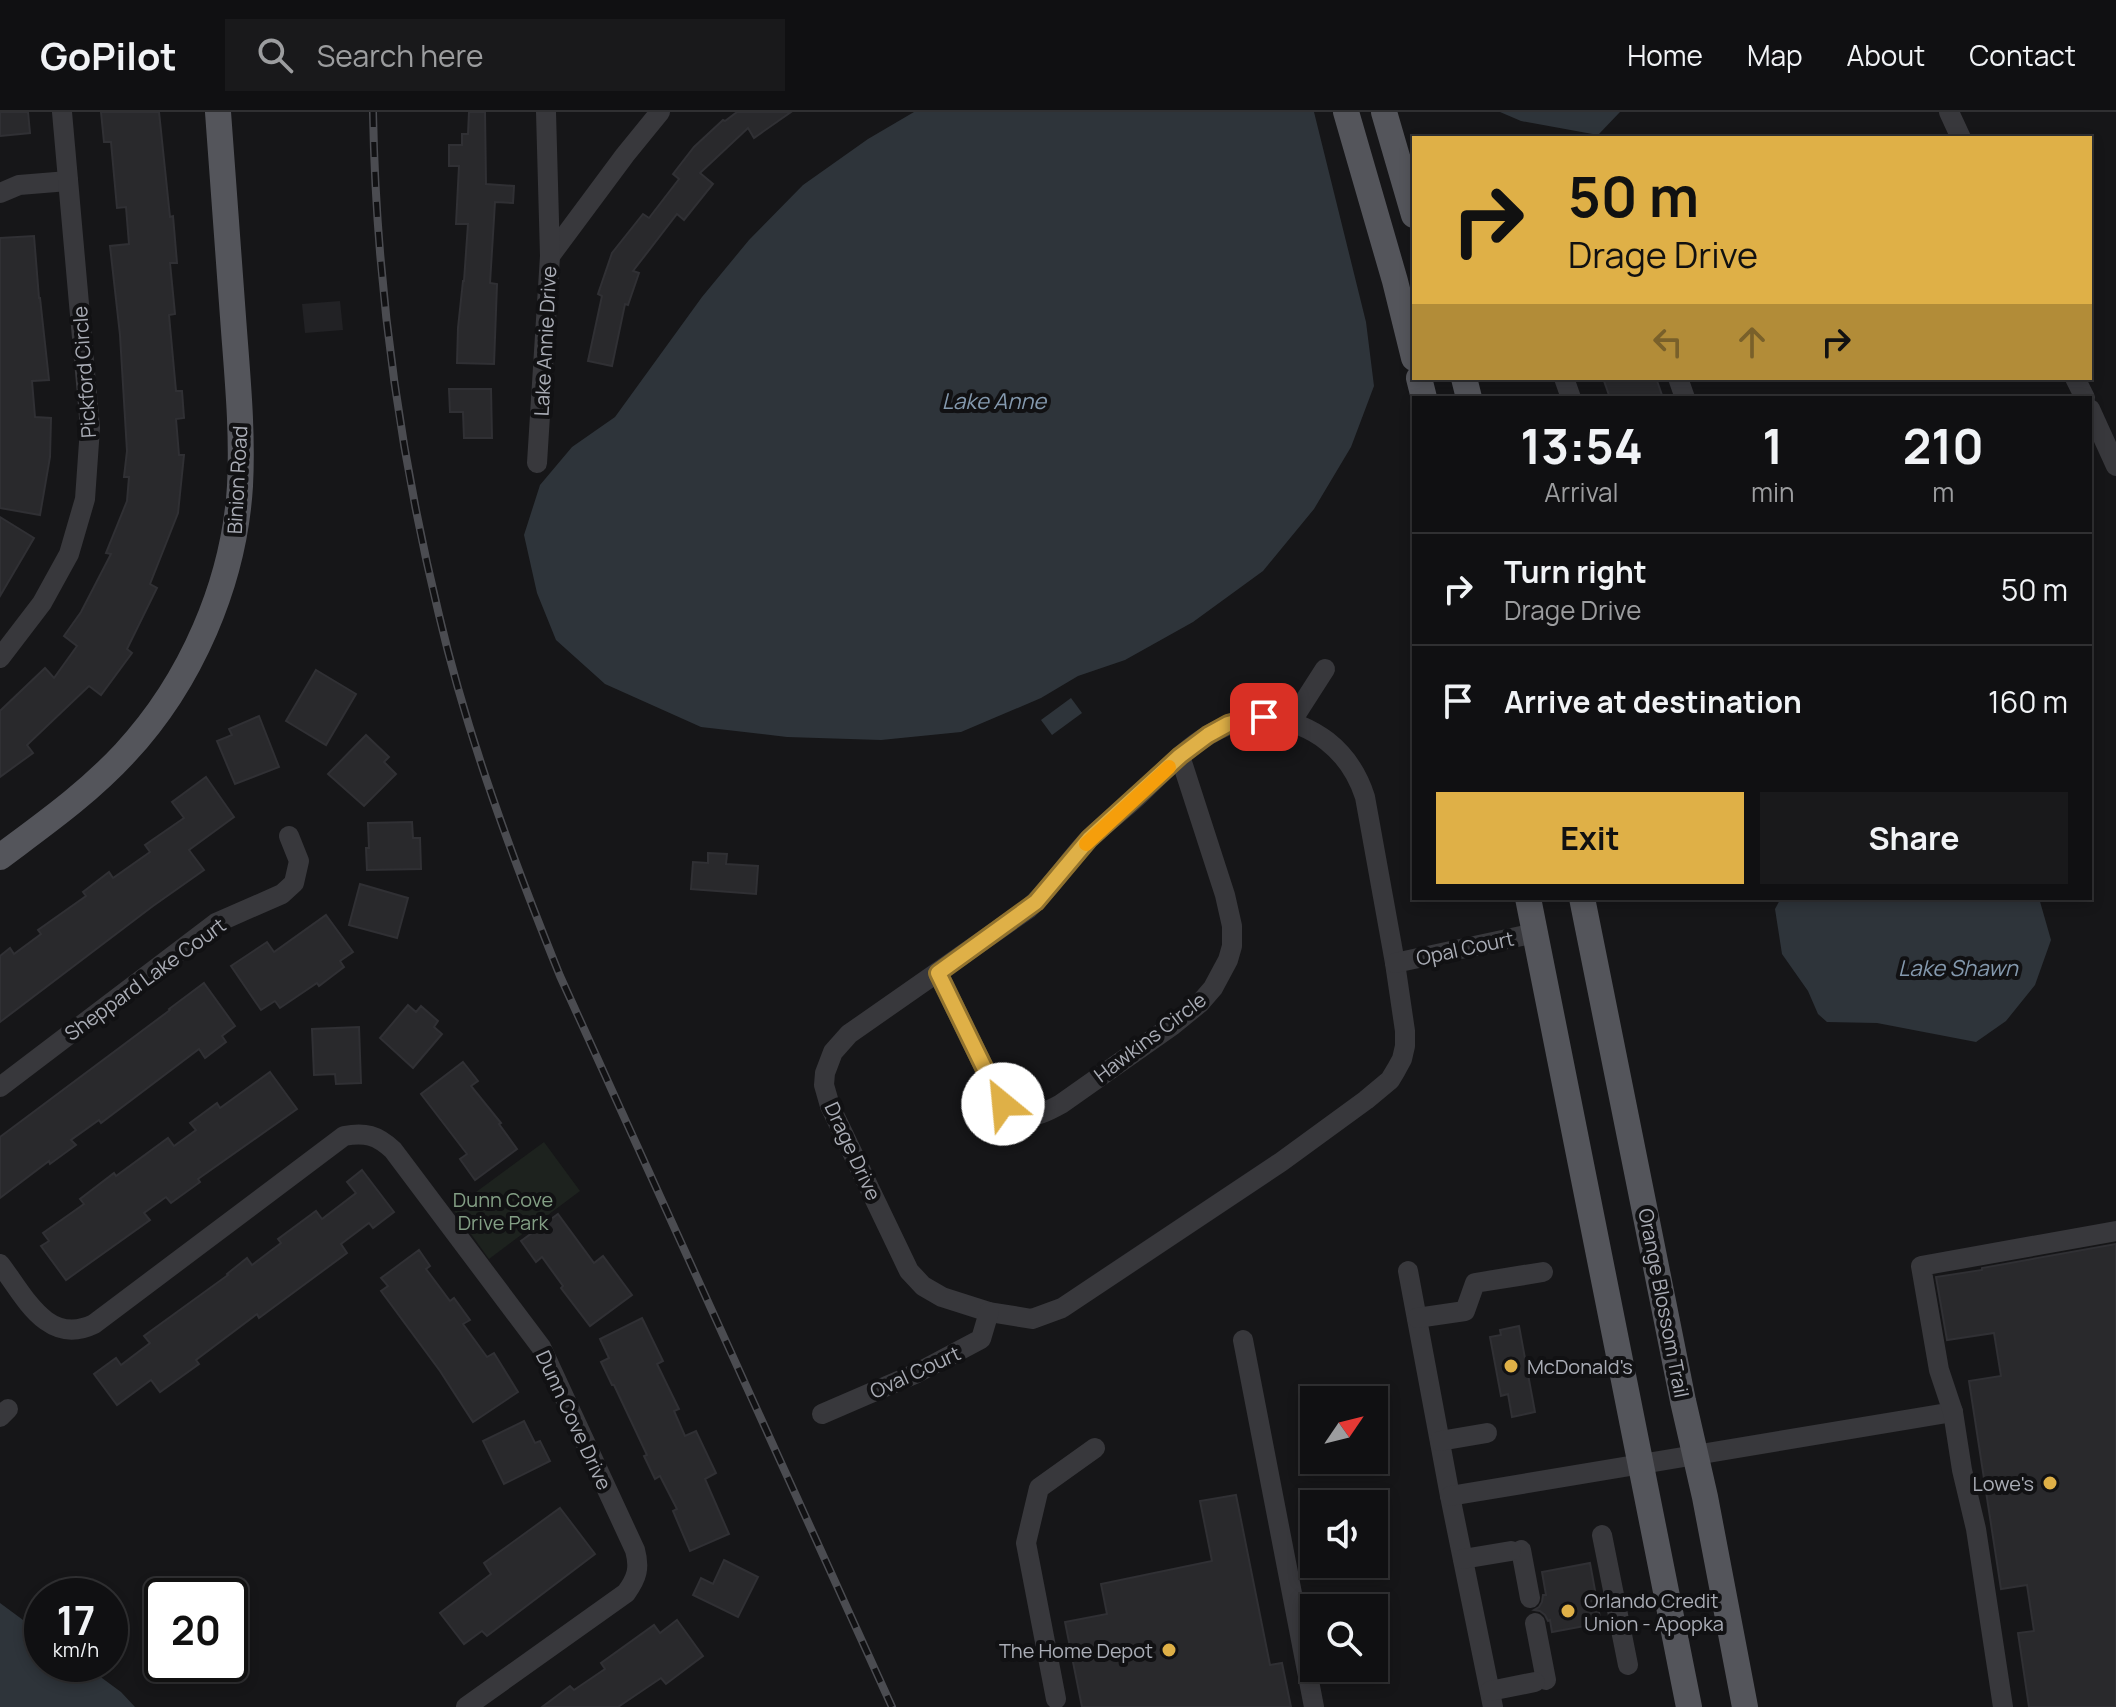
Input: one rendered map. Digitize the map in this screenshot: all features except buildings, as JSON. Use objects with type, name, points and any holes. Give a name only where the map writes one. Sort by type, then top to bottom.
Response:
[{"type":"main road","name":"Binion Road","points":[[0,857],[85,793],[127,751],[158,712],[204,630],[233,544],[240,486],[241,422],[218,112]]},
{"type":"main road","points":[[1346,112],[1412,350]]},
{"type":"main road","points":[[1384,112],[1412,208]]},
{"type":"main road","points":[[1528,900],[1689,1707]]},
{"type":"main road","name":"Orange Blossom Trail","points":[[1582,900],[1745,1707]]},
{"type":"street","name":"Pickford Circle","points":[[0,658],[42,603],[69,554],[85,499],[90,428],[62,112]]},
{"type":"street","points":[[546,112],[550,256]]},
{"type":"street","name":"Lake Annie Drive","points":[[537,463],[550,256],[660,112]]},
{"type":"street","points":[[1949,112],[1960,136]]},
{"type":"street","points":[[0,193],[19,185],[68,181]]},
{"type":"street","points":[[2092,413],[2116,466]]},
{"type":"street","points":[[1291,722],[1325,669]]},
{"type":"street","name":"Drage Drive","points":[[1264,717],[1300,725],[1331,745],[1350,765],[1365,797],[1395,963],[1405,1031],[1402,1059],[1390,1080],[1281,1162],[1062,1308],[1032,1319],[989,1312],[942,1297],[913,1278],[902,1258],[830,1106],[824,1085],[828,1061],[839,1044],[868,1020],[1036,902],[1089,839],[1180,756],[1228,724],[1264,717]]},
{"type":"street","name":"Hawkins Circle","points":[[938,973],[997,1094],[1010,1111],[1022,1117],[1042,1114],[1061,1104],[1200,1003],[1213,988],[1228,960],[1232,926],[1180,756]]},
{"type":"street","name":"Sheppard Lake Court","points":[[0,1087],[216,923],[288,889],[294,883],[299,861],[289,836]]},
{"type":"street","name":"Opal Court","points":[[1395,963],[1535,933]]},
{"type":"street","name":"Dunn Cove Drive","points":[[0,1264],[41,1319],[55,1327],[83,1330],[344,1136],[370,1134],[383,1140],[541,1347],[638,1562],[638,1574],[626,1593],[466,1707]]},
{"type":"street","points":[[2003,1707],[1976,1529],[1953,1412],[1939,1370],[1921,1266],[2116,1231]]},
{"type":"street","points":[[1408,1271],[1492,1699],[1540,1681],[1535,1623]]},
{"type":"street","points":[[1417,1318],[1465,1311],[1475,1283],[1543,1272]]},
{"type":"street","name":"Oval Court","points":[[822,1414],[917,1373],[981,1339],[989,1312]]},
{"type":"street","points":[[1243,1340],[1314,1707]]},
{"type":"street","points":[[1450,1496],[1953,1412]]},
{"type":"street","points":[[1440,1441],[1487,1433]]},
{"type":"street","points":[[1056,1699],[1026,1543],[1039,1488],[1095,1448]]},
{"type":"street","points":[[1602,1535],[1628,1665]]},
{"type":"street","points":[[1463,1559],[1516,1550],[1530,1598]]},
{"type":"shaded area","points":[[340,301],[343,330],[305,333],[302,304]]},
{"type":"green space","name":"Dunn Cove Drive Park","points":[[544,1142],[580,1191],[489,1259],[453,1209]]},
{"type":"water","name":"Lake Anne","points":[[914,112],[1314,112],[1366,322],[1374,386],[1351,447],[1314,509],[1263,571],[1193,622],[1125,660],[1078,676],[1041,698],[961,732],[881,740],[787,737],[701,727],[605,684],[556,640],[537,593],[524,535],[540,485],[572,447],[615,417],[702,297],[749,240],[803,185],[868,139]]},
{"type":"water","points":[[1500,112],[1620,112],[1598,135],[1521,121]]},
{"type":"water","points":[[1071,698],[1082,713],[1052,735],[1041,720]]},
{"type":"water","name":"Lake Shawn","points":[[1780,900],[2040,900],[2051,940],[2035,985],[2006,1021],[1976,1042],[1877,1023],[1827,1022],[1818,1014],[1808,991],[1782,954],[1775,909]]},
{"type":"water","points":[[0,1603],[24,1621],[24,1682],[107,1682],[135,1707],[0,1707]]},
{"type":"railway","points":[[373,112],[379,239],[401,428],[439,615],[478,753],[560,976],[892,1707]]},
{"type":"slow traffic","points":[[1086,844],[1169,767]]},
{"type":"place","name":"McDonald's","points":[[1511,1366]]},
{"type":"place","name":"Lowe's","points":[[2050,1483]]},
{"type":"place","name":"Orlando Credit Union - Apopka","points":[[1568,1611]]},
{"type":"place","name":"The Home Depot","points":[[1169,1650]]},
{"type":"route","points":[[1003,1104],[938,973],[1036,902],[1089,839],[1180,756],[1228,724],[1264,717]]}]
